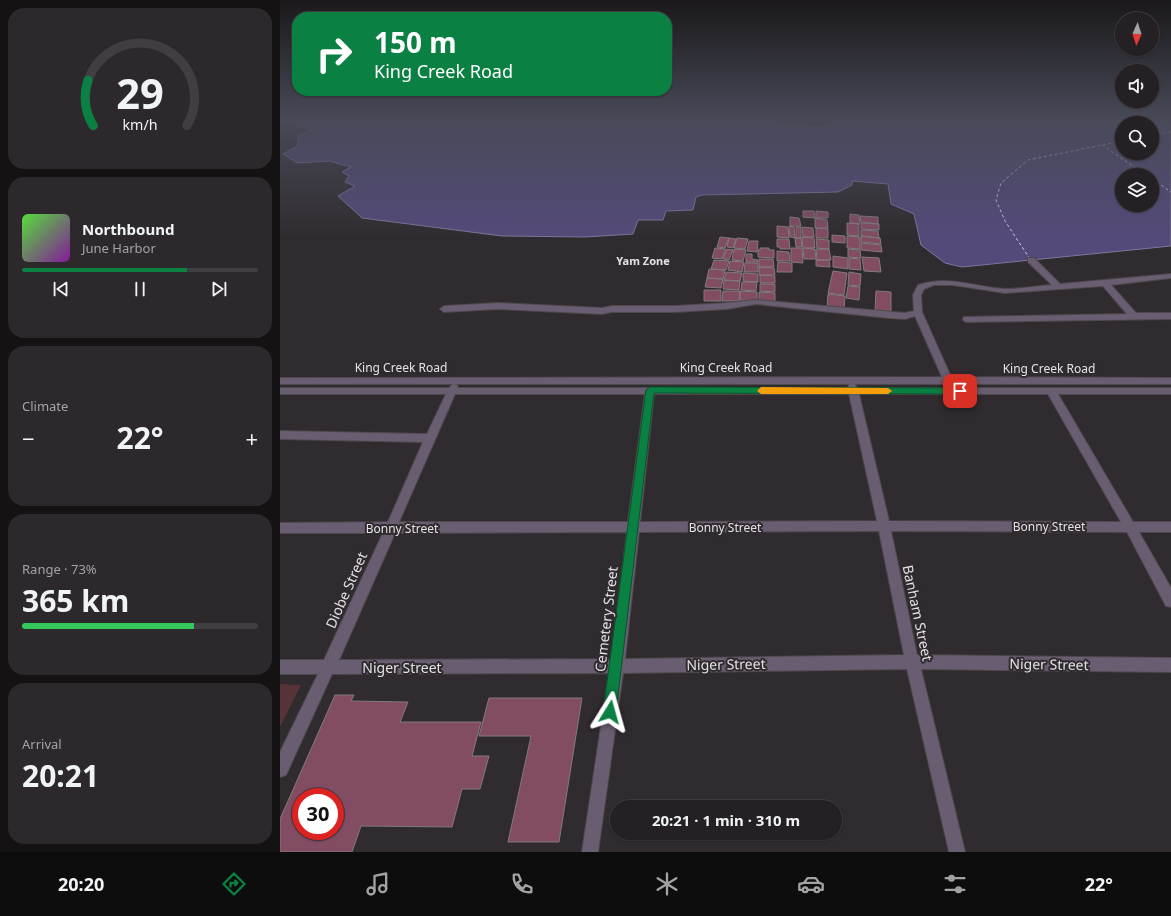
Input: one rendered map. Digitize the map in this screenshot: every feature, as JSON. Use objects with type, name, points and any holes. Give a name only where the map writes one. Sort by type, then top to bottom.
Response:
[{"type":"street","points":[[1031,260],[1058,287]]},
{"type":"street","points":[[948,381],[918,312],[917,295],[921,287],[932,283],[953,283],[1005,291],[1171,276]]},
{"type":"street","points":[[1105,283],[1134,316]]},
{"type":"street","points":[[444,309],[498,306],[602,311],[612,309],[675,309],[727,306],[756,302],[905,316],[918,312]]},
{"type":"street","points":[[967,319],[1171,316]]},
{"type":"street","name":"King Creek Road","points":[[280,381],[458,380],[852,386],[1051,391],[1171,391]]},
{"type":"street","name":"Diobe Street","points":[[280,769],[328,668],[430,438],[458,380]]},
{"type":"street","name":"King Creek Road","points":[[280,391],[650,390],[852,386],[948,381],[1171,381]]},
{"type":"street","name":"Banham Street","points":[[852,386],[884,526],[912,662],[957,852]]},
{"type":"street","name":"Cemetery Street","points":[[590,852],[617,666],[650,390]]},
{"type":"street","points":[[1051,391],[1130,527],[1171,602]]},
{"type":"street","points":[[280,435],[430,438]]},
{"type":"street","name":"Bonny Street","points":[[280,528],[884,526],[1171,527]]},
{"type":"street","name":"Niger Street","points":[[280,667],[617,666],[912,662],[1171,665]]},
{"type":"shaded area","points":[[292,160],[1171,160],[1171,246],[962,267],[945,263],[921,245],[914,214],[891,204],[888,184],[852,181],[852,185],[838,192],[702,195],[696,197],[693,210],[666,211],[663,220],[638,220],[633,234],[585,237],[502,236],[362,218],[338,196],[355,186],[345,182],[349,176],[342,172],[351,167],[329,161],[297,163]]},
{"type":"shaded area","points":[[280,684],[301,685],[280,727]]},
{"type":"building","points":[[803,211],[814,211],[815,218],[803,217]]},
{"type":"building","points":[[816,211],[828,212],[828,218],[816,218]]},
{"type":"building","points":[[850,214],[859,215],[860,224],[850,223]]},
{"type":"building","points":[[860,216],[878,217],[878,224],[861,222]]},
{"type":"building","points":[[790,217],[799,218],[801,226],[790,226]]},
{"type":"building","points":[[815,218],[827,220],[828,228],[815,228]]},
{"type":"building","points":[[847,223],[859,224],[859,236],[847,235]]},
{"type":"building","points":[[861,223],[879,224],[879,230],[861,229]]},
{"type":"building","points":[[777,226],[788,227],[789,238],[777,237]]},
{"type":"building","points":[[789,226],[794,227],[795,238],[790,237]]},
{"type":"building","points":[[796,227],[801,227],[801,238],[796,238]]},
{"type":"building","points":[[802,227],[813,228],[814,237],[803,237]]},
{"type":"building","points":[[816,228],[828,229],[828,238],[816,238]]},
{"type":"building","points":[[861,230],[878,231],[879,238],[861,236]]},
{"type":"building","points":[[832,235],[845,236],[845,243],[832,242]]},
{"type":"building","points":[[847,236],[860,237],[860,249],[847,248]]},
{"type":"building","points":[[861,236],[880,238],[881,244],[861,242]]},
{"type":"building","points":[[720,237],[729,238],[725,248],[717,247]]},
{"type":"building","points":[[802,237],[814,238],[815,248],[803,248]]},
{"type":"building","points":[[729,238],[736,239],[733,248],[727,247]]},
{"type":"building","points":[[737,238],[748,239],[745,249],[734,248]]},
{"type":"building","points":[[795,238],[801,238],[802,247],[796,247]]},
{"type":"building","points":[[777,239],[789,239],[790,249],[780,249],[780,247],[777,247]]},
{"type":"building","points":[[816,239],[829,240],[829,249],[817,248]]},
{"type":"building","points":[[749,241],[758,241],[757,252],[747,251]]},
{"type":"building","points":[[861,243],[881,245],[882,252],[861,250]]},
{"type":"building","points":[[715,248],[726,249],[722,259],[712,258]]},
{"type":"building","points":[[760,248],[769,248],[769,250],[774,250],[774,258],[758,257],[758,250],[760,250]]},
{"type":"building","points":[[791,248],[802,248],[803,263],[791,262]]},
{"type":"building","points":[[803,248],[815,249],[816,259],[804,259]]},
{"type":"building","points":[[727,249],[733,250],[729,260],[723,259]]},
{"type":"building","points":[[734,249],[746,250],[743,261],[732,260]]},
{"type":"building","points":[[816,249],[829,249],[831,260],[817,260]]},
{"type":"building","points":[[848,249],[860,250],[861,258],[848,257]]},
{"type":"building","points":[[777,251],[789,252],[790,261],[777,261]]},
{"type":"building","points":[[746,254],[752,254],[752,259],[758,260],[758,262],[746,262]]},
{"type":"building","points":[[833,256],[848,258],[848,269],[833,267]]},
{"type":"building","points":[[862,257],[879,258],[881,272],[864,271]]},
{"type":"building","points":[[849,258],[860,259],[861,270],[849,269]]},
{"type":"building","points":[[759,259],[773,259],[774,267],[759,267]]},
{"type":"building","points":[[714,260],[729,261],[726,270],[711,269]]},
{"type":"building","points":[[816,260],[829,260],[830,267],[816,266]]},
{"type":"building","points":[[730,261],[744,262],[742,272],[728,270]]},
{"type":"building","points":[[778,262],[792,263],[792,272],[777,272]]},
{"type":"building","points":[[745,263],[758,263],[758,272],[744,272]]},
{"type":"building","points":[[759,267],[774,268],[775,275],[759,275]]},
{"type":"building","points":[[709,269],[725,270],[723,279],[707,278]]},
{"type":"building","points":[[833,271],[847,273],[844,295],[828,293]]},
{"type":"building","points":[[726,272],[742,273],[740,281],[724,280]]},
{"type":"building","points":[[849,272],[861,274],[860,286],[848,285]]},
{"type":"building","points":[[743,273],[758,274],[758,282],[743,281]]},
{"type":"building","points":[[760,275],[775,276],[775,283],[760,283]]},
{"type":"building","points":[[707,278],[723,279],[721,288],[705,287]]},
{"type":"building","points":[[724,280],[740,281],[739,290],[723,289]]},
{"type":"building","points":[[742,282],[757,282],[756,291],[741,290]]},
{"type":"building","points":[[760,284],[775,284],[775,292],[760,291]]},
{"type":"building","points":[[848,286],[860,287],[859,300],[846,298]]},
{"type":"building","points":[[704,290],[721,290],[721,301],[704,301]]},
{"type":"building","points":[[723,291],[740,291],[739,301],[722,301]]},
{"type":"building","points":[[740,291],[757,292],[757,301],[740,300]]},
{"type":"building","points":[[876,291],[891,292],[891,315],[875,313]]},
{"type":"building","points":[[759,292],[775,293],[775,302],[759,301]]},
{"type":"building","points":[[828,294],[845,296],[844,309],[827,307]]},
{"type":"building","points":[[335,695],[354,695],[351,701],[408,702],[400,722],[481,722],[472,756],[489,756],[480,789],[462,789],[452,827],[361,826],[352,852],[280,852],[280,819],[292,792],[292,840],[344,840],[344,788],[294,788]]},
{"type":"building","points":[[489,698],[582,698],[559,842],[508,842],[531,736],[479,736]]},
{"type":"ferry route","points":[[1029,160],[1001,183],[996,200],[1005,221],[1030,259]]},
{"type":"ferry route","points":[[1124,160],[1136,168]]},
{"type":"ferry route","points":[[1159,184],[1171,192]]},
{"type":"slow traffic","points":[[761,391],[888,391]]},
{"type":"district","name":"Yam Zone","points":[[643,260]]},
{"type":"route","points":[[610,712],[617,666],[650,390],[960,391]]}]
